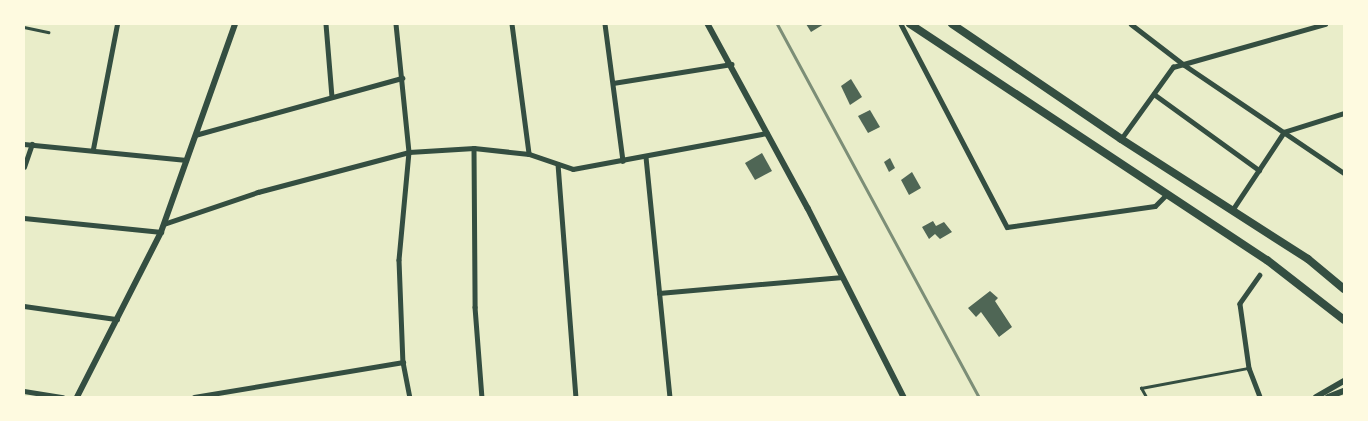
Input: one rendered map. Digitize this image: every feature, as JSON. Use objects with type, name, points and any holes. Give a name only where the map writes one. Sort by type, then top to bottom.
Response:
[{"type":"highway","points":[[910,24],[1267,260],[1344,320]]},
{"type":"highway","points":[[952,24],[1121,139],[1233,209],[1308,259],[1344,289]]},
{"type":"main road","points":[[77,397],[161,232],[235,24]]},
{"type":"main road","points":[[1316,397],[1344,381]]},
{"type":"main road","points":[[1328,397],[1344,391]]},
{"type":"street","points":[[93,149],[118,24]]},
{"type":"street","points":[[326,24],[332,97]]},
{"type":"street","points":[[396,24],[409,152],[399,260],[403,362],[410,397]]},
{"type":"street","points":[[512,24],[530,154]]},
{"type":"street","points":[[605,24],[624,161]]},
{"type":"street","points":[[708,24],[731,64],[904,397]]},
{"type":"street","points":[[901,24],[1007,227],[1154,206],[1167,194]]},
{"type":"street","points":[[1131,24],[1183,64],[1344,173]]},
{"type":"street","points":[[1121,139],[1173,67],[1326,24]]},
{"type":"street","points":[[613,84],[731,64]]},
{"type":"street","points":[[195,135],[402,78]]},
{"type":"street","points":[[1154,94],[1259,170]]},
{"type":"street","points":[[1233,209],[1284,132],[1344,113]]},
{"type":"street","points":[[164,224],[258,192],[409,152],[474,148],[530,154],[573,168],[646,158],[767,133]]},
{"type":"street","points":[[24,144],[93,149],[186,160]]},
{"type":"street","points":[[24,167],[32,144]]},
{"type":"street","points":[[474,148],[475,307],[482,397]]},
{"type":"street","points":[[646,158],[670,397]]},
{"type":"street","points":[[558,164],[576,397]]},
{"type":"street","points":[[24,218],[161,232]]},
{"type":"street","points":[[1260,275],[1240,304],[1249,368],[1260,397]]},
{"type":"street","points":[[659,293],[842,277]]},
{"type":"street","points":[[24,306],[116,319]]},
{"type":"street","points":[[194,397],[403,362]]},
{"type":"street","points":[[24,391],[62,397]]},
{"type":"lane","points":[[24,27],[48,32]]},
{"type":"lane","points":[[1146,397],[1141,388],[1249,368]]},
{"type":"building","points":[[806,24],[824,24],[811,32]]},
{"type":"building","points":[[851,79],[862,97],[850,105],[841,86]]},
{"type":"building","points":[[870,110],[880,127],[868,133],[858,116]]},
{"type":"building","points":[[762,153],[772,171],[755,180],[745,163]]},
{"type":"building","points":[[890,158],[895,168],[889,172],[884,162]]},
{"type":"building","points":[[912,172],[921,188],[909,195],[901,180]]},
{"type":"building","points":[[933,221],[936,226],[944,222],[952,232],[940,239],[935,234],[929,239],[922,227]]},
{"type":"building","points":[[990,291],[998,298],[995,301],[1012,327],[999,337],[981,312],[976,317],[968,308]]},
{"type":"railway","points":[[777,24],[979,397]]}]
